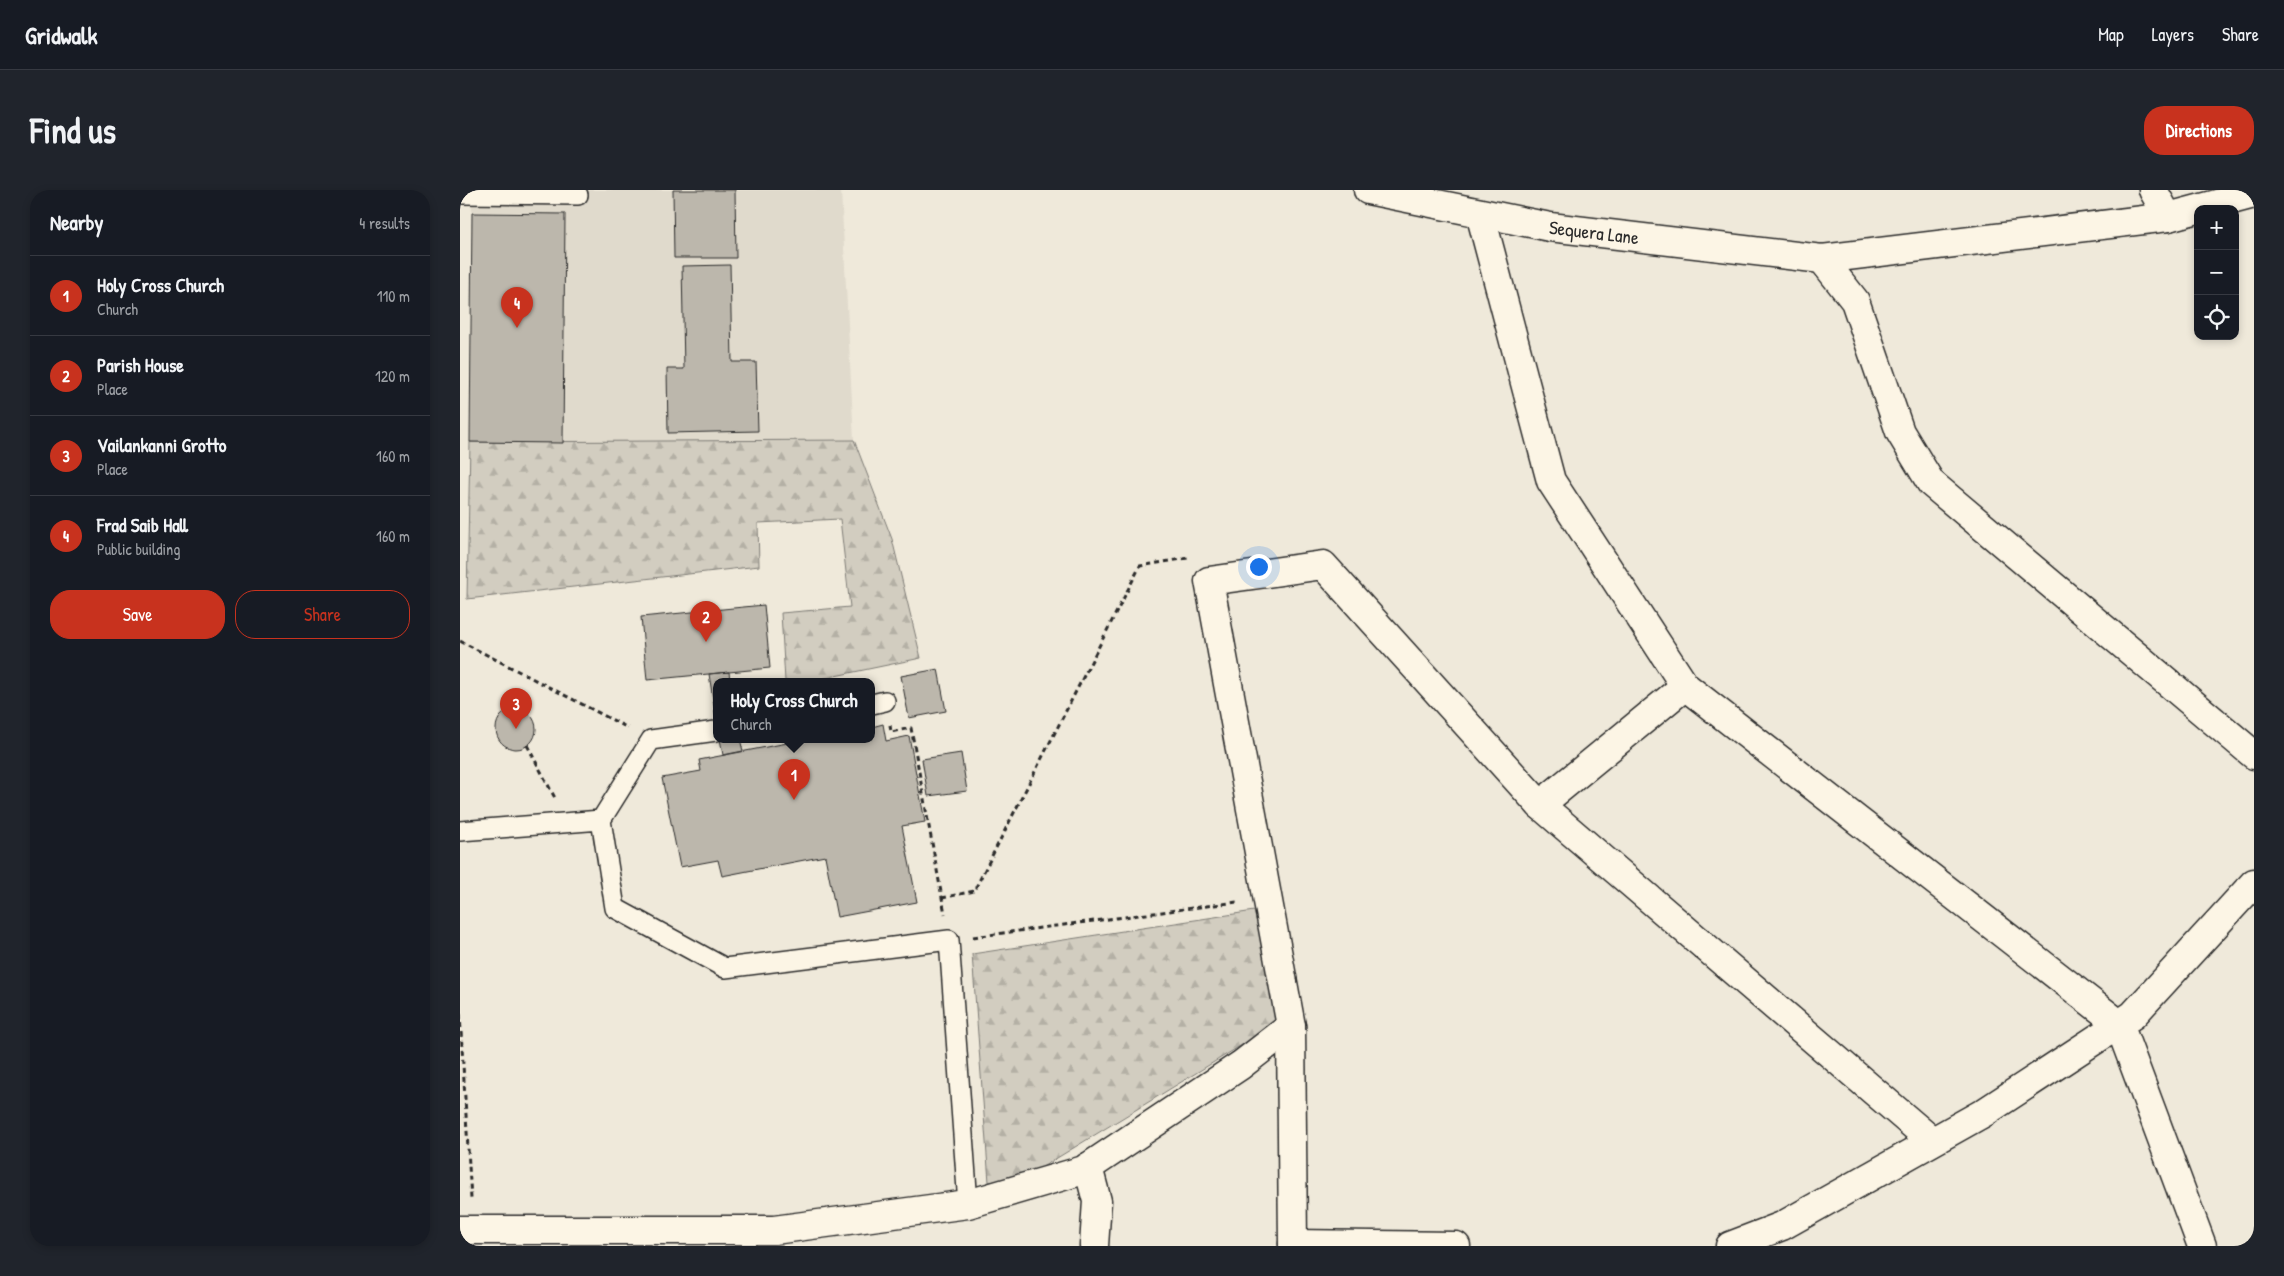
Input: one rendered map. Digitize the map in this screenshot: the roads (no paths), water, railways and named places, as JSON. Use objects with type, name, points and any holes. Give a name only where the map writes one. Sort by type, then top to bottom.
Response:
[{"type":"street","name":"Sequera Lane","points":[[1368,190],[1550,227],[1822,259],[2168,217],[2254,194]]},
{"type":"street","points":[[2153,190],[2168,217]]},
{"type":"street","points":[[1480,213],[1552,481],[1685,686],[2119,1024],[2202,1246]]},
{"type":"street","points":[[1822,259],[1855,301],[1900,432],[1931,483],[2254,755]]},
{"type":"street","points":[[1456,1246],[1293,1245],[1291,1026],[1209,580],[1323,565],[1540,805],[1932,1141]]},
{"type":"street","points":[[1540,805],[1685,686]]},
{"type":"street","points":[[1730,1246],[1782,1226],[1985,1112],[2119,1024],[2132,1015],[2252,888]]},
{"type":"street","points":[[466,1230],[774,1230],[968,1204],[1088,1166],[1241,1065],[1291,1026]]},
{"type":"street","points":[[1088,1166],[1096,1201],[1094,1246]]},
{"type":"lane","points":[[460,194],[578,195]]},
{"type":"lane","points":[[713,731],[651,740],[602,820],[615,908],[725,968],[949,940],[968,1204]]},
{"type":"lane","points":[[460,831],[602,820]]},
{"type":"place","name":"Frad Saib Hall","points":[[517,328]]},
{"type":"place","name":"Parish House","points":[[706,642]]},
{"type":"place","name":"Vailankanni Grotto","points":[[516,729]]},
{"type":"place","name":"Holy Cross Church","points":[[794,800]]}]
